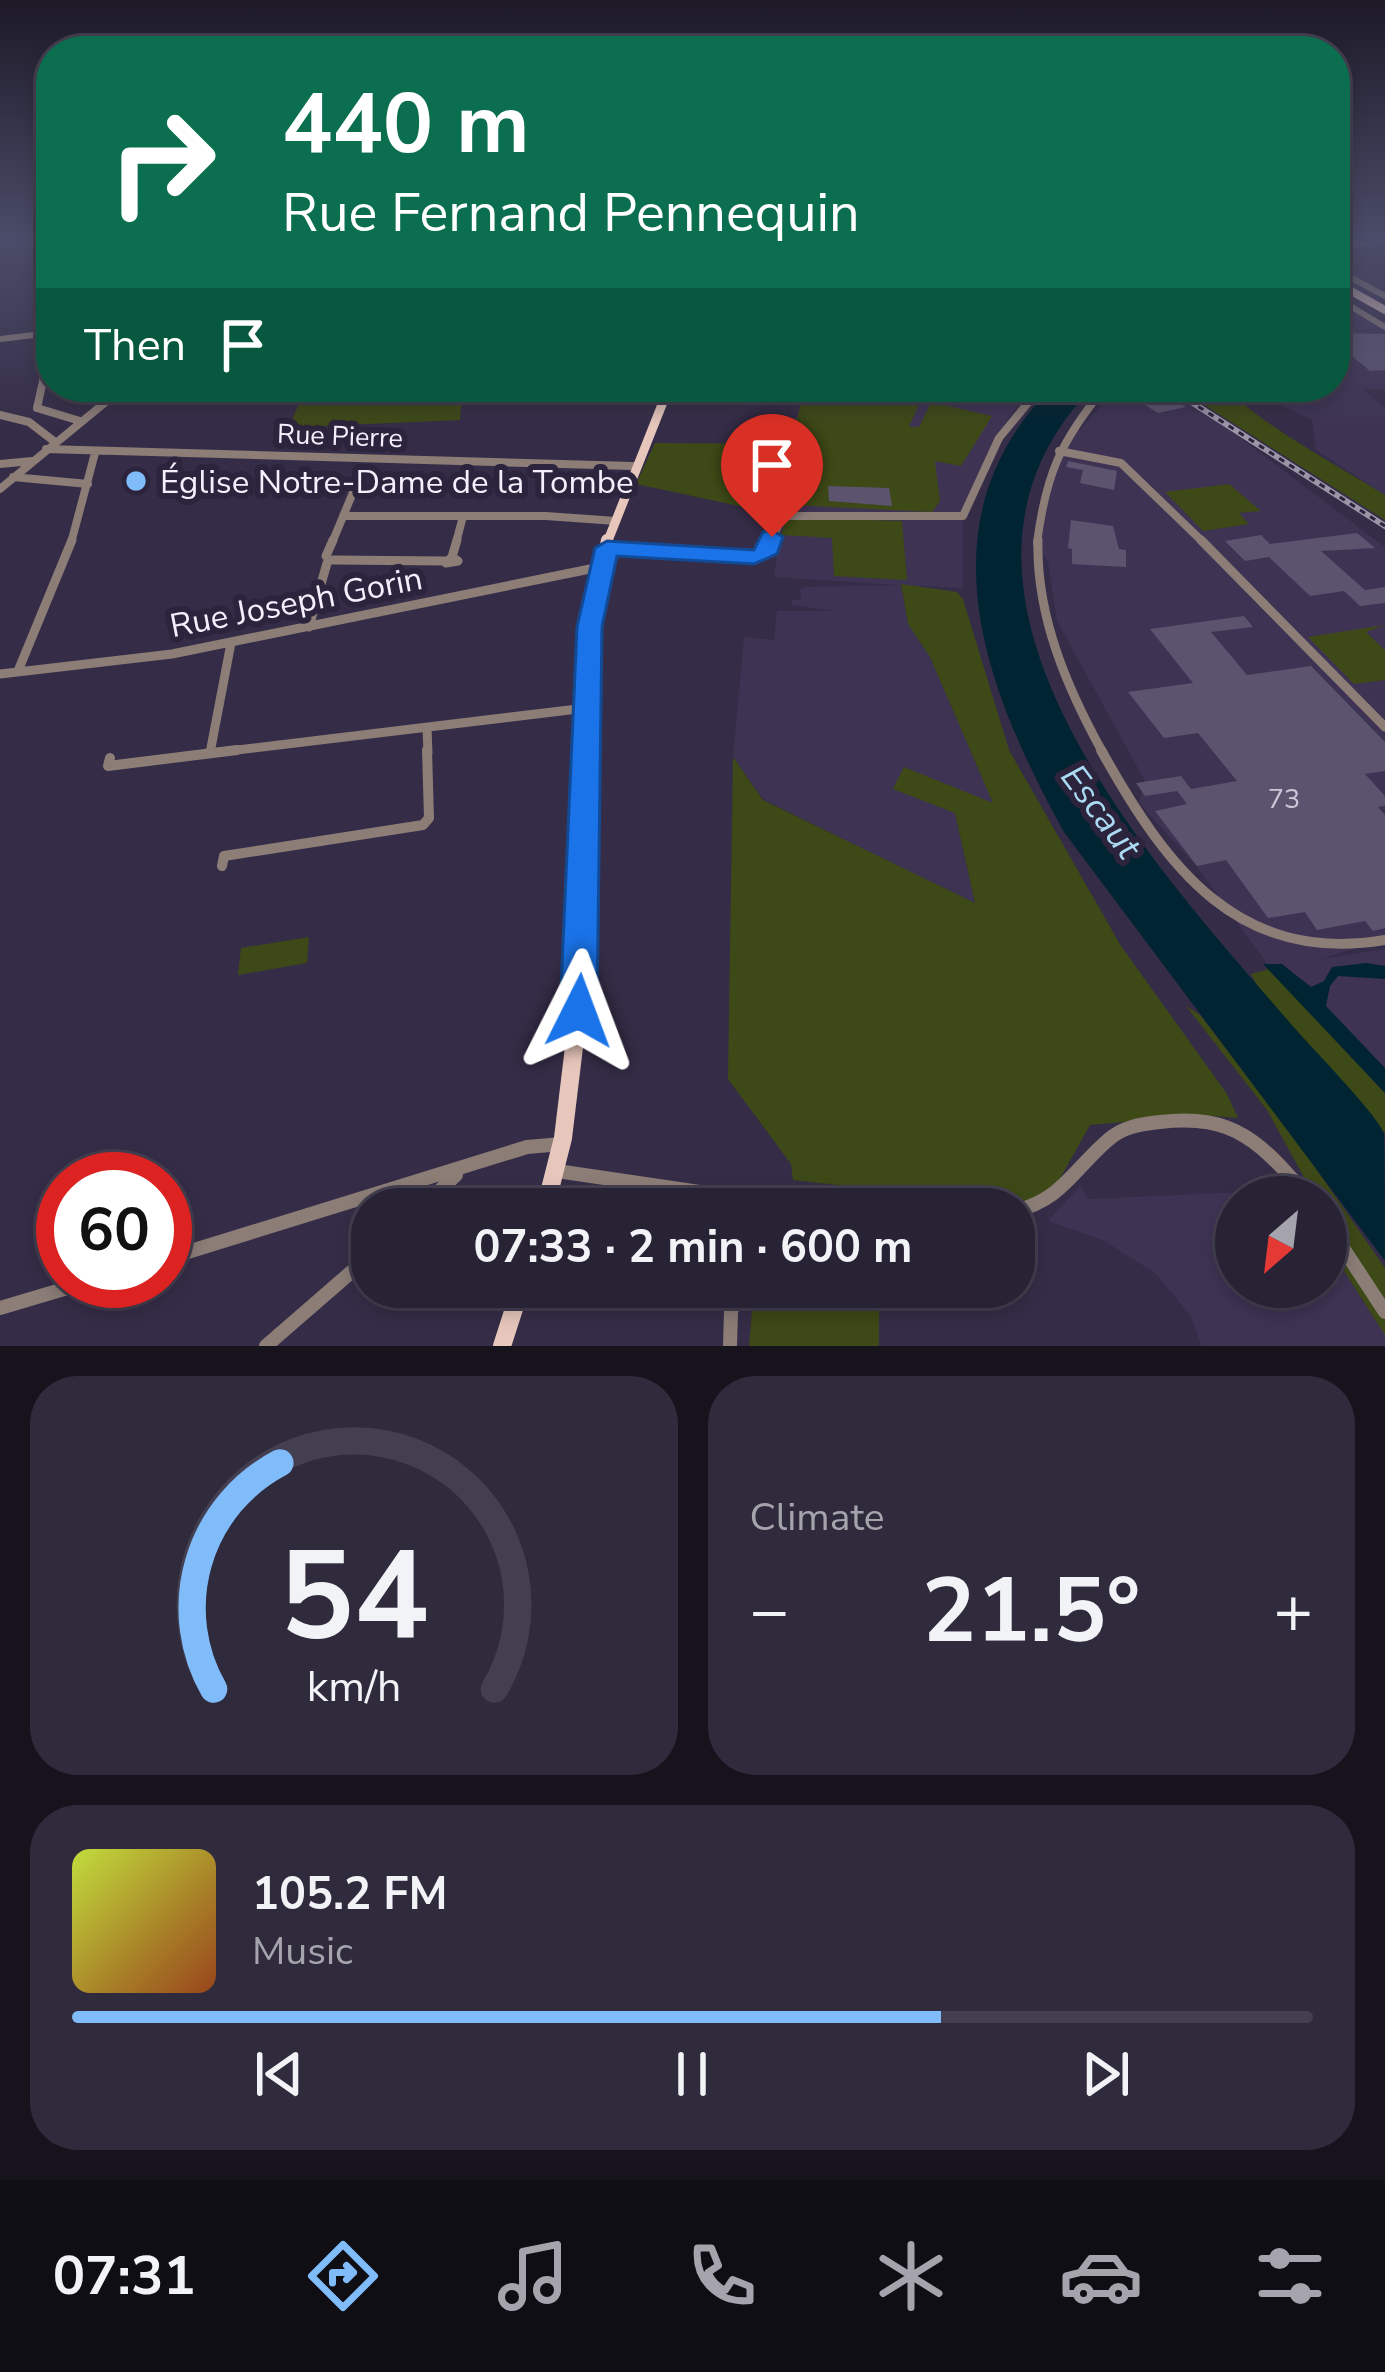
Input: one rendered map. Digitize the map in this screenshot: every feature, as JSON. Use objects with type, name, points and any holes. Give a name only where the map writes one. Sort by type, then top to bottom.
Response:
[{"type":"main road","points":[[552,1188],[562,1144],[581,979],[590,627],[600,567],[633,466],[662,402]]},
{"type":"main road","points":[[502,1346],[514,1308]]},
{"type":"street","points":[[1350,305],[1385,327]]},
{"type":"street","points":[[1367,315],[1385,306]]},
{"type":"street","points":[[0,339],[36,335]]},
{"type":"street","points":[[38,402],[37,408],[80,421]]},
{"type":"street","points":[[0,489],[105,402]]},
{"type":"street","points":[[607,548],[754,557],[765,554],[783,516],[963,516],[1005,427],[1028,402]]},
{"type":"street","points":[[1094,402],[1060,451],[1044,492],[1036,546],[1051,639],[1090,732],[1170,855],[1217,905],[1271,935],[1336,948],[1385,940]]},
{"type":"street","points":[[0,415],[29,422],[55,442]]},
{"type":"street","name":"Rue Pierre","points":[[46,449],[633,466]]},
{"type":"street","points":[[1060,451],[1121,463],[1135,473],[1385,727]]},
{"type":"street","points":[[17,671],[79,526],[95,453]]},
{"type":"street","points":[[0,464],[32,461]]},
{"type":"street","points":[[15,475],[88,482]]},
{"type":"street","points":[[309,627],[354,490]]},
{"type":"street","points":[[343,516],[616,521]]},
{"type":"street","points":[[329,560],[448,559],[463,516]]},
{"type":"street","name":"Rue Joseph Gorin","points":[[0,674],[172,654],[600,567]]},
{"type":"street","points":[[210,754],[231,643]]},
{"type":"street","points":[[110,758],[108,766],[586,708]]},
{"type":"street","points":[[222,866],[224,856],[423,825],[429,818],[427,728]]},
{"type":"street","points":[[1035,1208],[1044,1207],[1118,1132],[1176,1119],[1219,1121],[1244,1130],[1288,1176]]},
{"type":"street","points":[[192,1251],[527,1148],[562,1144]]},
{"type":"street","points":[[442,1188],[460,1171]]},
{"type":"street","points":[[557,1171],[654,1188]]},
{"type":"street","points":[[1347,1254],[1385,1312]]},
{"type":"street","points":[[266,1346],[351,1272]]},
{"type":"street","points":[[0,1308],[36,1297]]},
{"type":"street","points":[[730,1346],[732,1308]]},
{"type":"shaded area","points":[[1350,307],[1385,329],[1385,389],[1362,389],[1385,407],[1385,495],[1316,450],[1312,420],[1274,402],[1350,402]]},
{"type":"shaded area","points":[[873,402],[1021,402],[997,434],[963,516],[963,588],[901,585],[908,624],[930,657],[994,805],[904,767],[955,813],[975,904],[763,799],[733,757],[744,637],[774,640],[777,611],[833,611],[792,605],[791,600],[801,600],[800,590],[806,587],[897,585],[774,577],[795,417]]},
{"type":"shaded area","points":[[1105,402],[1185,402],[1218,421],[1385,547],[1385,939],[1321,959],[1385,949],[1385,1079],[1273,972],[1197,867],[1139,803],[1145,781],[1057,621],[1048,561],[1036,546],[1058,454]]},
{"type":"shaded area","points":[[1080,1186],[1089,1199],[1215,1193],[1215,1308],[1347,1308],[1347,1276],[1385,1335],[1385,1346],[1201,1346],[1191,1316],[1155,1273],[1103,1240],[1048,1221]]},
{"type":"green space","points":[[300,402],[462,402],[460,420],[290,424]]},
{"type":"green space","points":[[802,402],[920,402],[909,427],[919,427],[931,402],[992,416],[961,466],[935,461],[940,501],[932,512],[790,505]]},
{"type":"green space","points":[[1200,402],[1242,402],[1275,428],[1385,495],[1385,520]]},
{"type":"green space","points":[[655,443],[788,444],[772,513],[636,484]]},
{"type":"green space","points":[[1229,484],[1261,511],[1239,513],[1249,524],[1203,531],[1165,492]]},
{"type":"green space","points":[[786,518],[902,521],[907,580],[834,576],[832,538],[781,535]]},
{"type":"green space","points":[[901,584],[957,592],[963,599],[1009,750],[1121,946],[1227,1094],[1238,1118],[1203,1115],[1090,1125],[1044,1207],[1035,1207],[1035,1188],[864,1188],[793,1180],[791,1164],[728,1079],[733,757],[763,800],[975,903],[955,813],[893,789],[904,767],[993,803],[930,657],[908,624]]},
{"type":"green space","points":[[1385,625],[1366,632],[1385,650],[1385,680],[1354,684],[1308,637]]},
{"type":"green space","points":[[309,937],[307,963],[238,975],[241,948]]},
{"type":"green space","points":[[1269,969],[1385,1093],[1385,1134],[1257,985],[1251,974]]},
{"type":"green space","points":[[1186,1006],[1200,1015],[1321,1176],[1303,1176],[1267,1110]]},
{"type":"green space","points":[[1347,1213],[1385,1268],[1385,1335],[1347,1276]]},
{"type":"green space","points":[[752,1308],[879,1308],[879,1346],[749,1346]]},
{"type":"water","name":"Escaut","points":[[1040,402],[1083,402],[1039,466],[1021,550],[1033,636],[1067,722],[1117,806],[1175,886],[1384,1133],[1385,1261],[1347,1210],[1347,1176],[1321,1176],[1064,832],[1035,777],[990,664],[978,606],[977,549],[987,493],[1011,439]]},
{"type":"water","points":[[1263,964],[1282,964],[1311,987],[1324,981],[1332,967],[1385,966],[1385,979],[1338,976],[1330,986],[1326,1006],[1385,1068],[1385,1093]]},
{"type":"building","points":[[1350,333],[1385,334],[1385,370],[1370,371],[1350,354]]},
{"type":"building","points":[[1140,402],[1178,402],[1186,407],[1158,413]]},
{"type":"building","points":[[1068,461],[1117,471],[1114,490],[1080,483],[1083,470],[1066,467]]},
{"type":"building","points":[[828,486],[889,488],[892,506],[829,501]]},
{"type":"building","points":[[1071,520],[1113,526],[1119,549],[1126,550],[1126,567],[1072,564],[1072,549],[1068,548]]},
{"type":"building","points":[[1357,533],[1375,548],[1321,551],[1365,590],[1385,587],[1385,603],[1360,606],[1344,591],[1310,596],[1269,557],[1245,561],[1225,541],[1261,535],[1270,544]]},
{"type":"building","points":[[1244,616],[1253,627],[1211,632],[1247,675],[1311,666],[1385,742],[1385,771],[1365,774],[1385,796],[1385,806],[1378,807],[1385,815],[1385,928],[1373,931],[1365,921],[1317,930],[1305,912],[1268,918],[1226,860],[1197,866],[1155,811],[1187,804],[1177,791],[1145,796],[1136,783],[1181,776],[1191,789],[1237,781],[1198,733],[1164,738],[1128,692],[1193,683],[1150,629]]},
{"type":"railway","points":[[1191,402],[1385,526]]},
{"type":"place","name":"Église Notre-Dame de la Tombe","points":[[136,481]]},
{"type":"route","points":[[579,1011],[590,627],[607,548],[754,557],[765,554],[772,537]]}]
